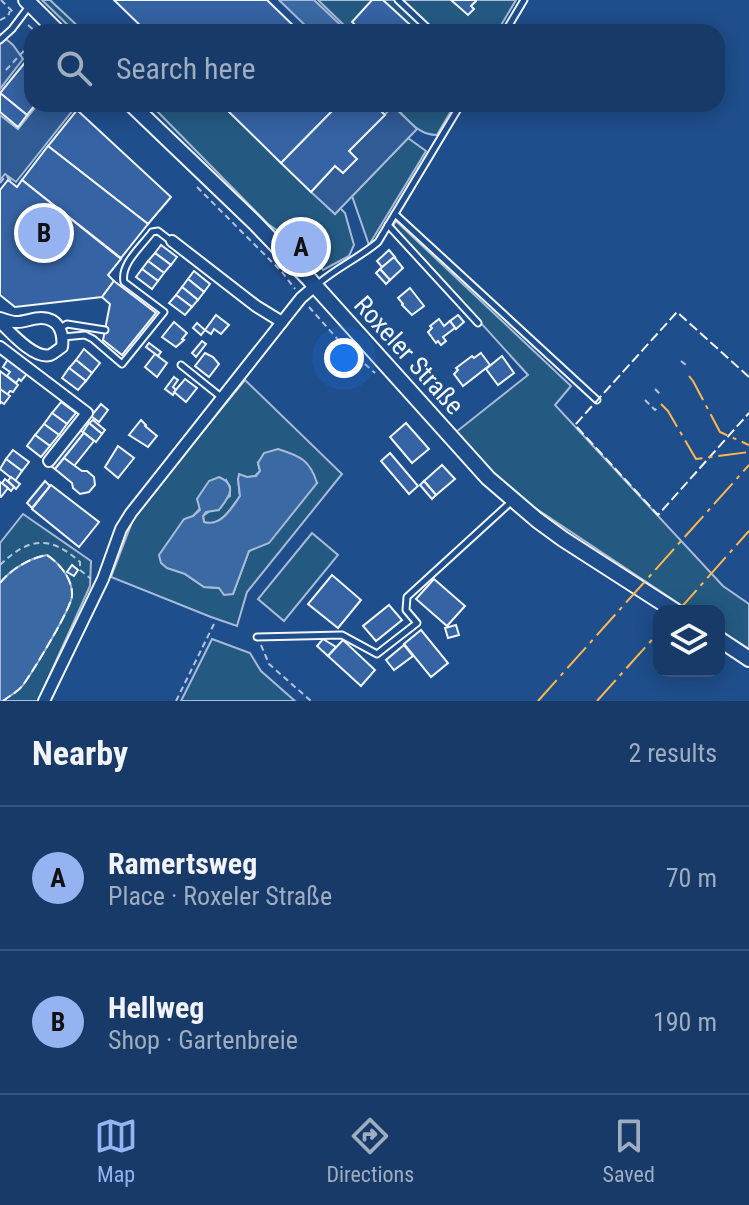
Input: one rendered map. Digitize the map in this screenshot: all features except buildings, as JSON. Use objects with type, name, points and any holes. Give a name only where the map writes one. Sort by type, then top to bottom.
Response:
[{"type":"main road","points":[[28,2],[50,24]]},
{"type":"main road","name":"Roxeler Straße","points":[[139,112],[255,223],[488,478],[563,539],[666,605]]},
{"type":"main road","points":[[725,643],[749,659]]},
{"type":"street","points":[[172,241],[256,306],[282,322]]},
{"type":"street","points":[[44,701],[131,513],[301,298],[315,286]]},
{"type":"street","points":[[42,318],[53,321],[62,332],[62,347],[52,355],[39,355],[0,320],[13,322],[42,318]]},
{"type":"street","points":[[10,332],[0,346],[87,413],[49,461]]},
{"type":"lane","points":[[398,0],[424,24]]},
{"type":"lane","points":[[510,24],[524,0]]},
{"type":"lane","points":[[0,40],[12,29],[28,2]]},
{"type":"lane","points":[[315,286],[378,242],[456,112]]},
{"type":"lane","points":[[395,214],[597,400]]},
{"type":"lane","points":[[388,225],[478,323]]},
{"type":"lane","points":[[105,330],[67,324],[62,332],[93,339],[122,364],[164,312],[124,282],[122,275],[152,232],[158,231],[172,241]]},
{"type":"lane","points":[[181,365],[222,398]]},
{"type":"lane","points":[[257,637],[342,635],[377,654],[417,623],[406,610],[407,597],[513,500]]},
{"type":"path","points":[[0,20],[8,16],[10,10]]},
{"type":"path","points":[[6,70],[24,51]]},
{"type":"path","points":[[0,183],[6,176],[12,184]]},
{"type":"path","points":[[681,361],[686,365]]},
{"type":"path","points":[[655,389],[660,394]]},
{"type":"path","points":[[645,400],[655,410],[657,408]]},
{"type":"path","points":[[0,565],[26,546],[48,542],[80,562],[80,570],[95,582],[103,579]]},
{"type":"path","points":[[176,701],[214,624]]},
{"type":"path","points":[[257,637],[269,664],[311,701]]},
{"type":"shaded area","points":[[42,0],[50,0],[76,24],[67,24]]},
{"type":"shaded area","points":[[279,0],[314,0],[340,24],[304,24]]},
{"type":"shaded area","points":[[318,0],[516,0],[502,24],[343,24]]},
{"type":"shaded area","points":[[0,34],[23,59],[0,89]]},
{"type":"shaded area","points":[[32,112],[71,112],[16,182],[5,174],[0,180],[0,115],[18,129]]},
{"type":"shaded area","points":[[158,112],[229,112],[335,214],[340,208],[345,213],[354,245],[349,256],[323,270],[300,243],[268,224]]},
{"type":"shaded area","points":[[387,112],[399,112],[417,129],[335,214],[311,192],[335,166],[343,173],[356,159],[349,151]]},
{"type":"shaded area","points":[[400,112],[450,112],[437,135],[425,133]]},
{"type":"shaded area","points":[[408,138],[426,151],[369,245],[352,196]]},
{"type":"shaded area","points":[[396,221],[571,386],[555,405],[723,586],[749,604],[749,649],[725,634],[725,605],[681,605],[511,492],[456,432],[528,375],[393,226]]},
{"type":"shaded area","points":[[245,380],[342,474],[247,592],[237,626],[111,577],[136,512]],"holes":[[[258,463],[317,483],[249,551],[233,594],[219,588],[204,587],[185,574],[193,516],[226,480],[230,496],[203,516],[204,523],[216,522],[229,511],[240,496],[238,479],[255,476],[260,471]]]},
{"type":"shaded area","points":[[278,449],[303,460],[317,483],[269,543],[249,551],[233,594],[224,595],[219,588],[204,587],[161,563],[159,555],[184,519],[200,510],[197,499],[209,481],[219,477],[230,488],[219,510],[206,512],[203,516],[204,522],[210,523],[225,516],[240,496],[239,474],[256,476],[264,453]]},
{"type":"shaded area","points":[[23,514],[91,561],[90,586],[38,701],[0,701],[0,543]]},
{"type":"shaded area","points":[[312,533],[338,555],[284,621],[258,599]]},
{"type":"shaded area","points":[[47,555],[68,578],[72,590],[70,603],[23,685],[0,701],[0,583],[21,565]]},
{"type":"shaded area","points":[[212,639],[250,653],[261,671],[295,701],[181,701]]},
{"type":"fence","points":[[749,377],[677,312],[575,425],[658,515],[749,413]]},
{"type":"fence","points":[[0,583],[21,565],[47,555],[65,572],[72,596],[28,678],[19,690],[3,701]]},
{"type":"power","points":[[689,376],[720,432],[749,445]]},
{"type":"power","points":[[661,404],[696,459],[749,452]]},
{"type":"power","points":[[538,701],[749,465]]},
{"type":"power","points":[[683,605],[749,531]]},
{"type":"power","points":[[597,701],[653,639]]},
{"type":"place","name":"Hellweg","points":[[44,233]]},
{"type":"place","name":"Ramertsweg","points":[[301,247]]}]
